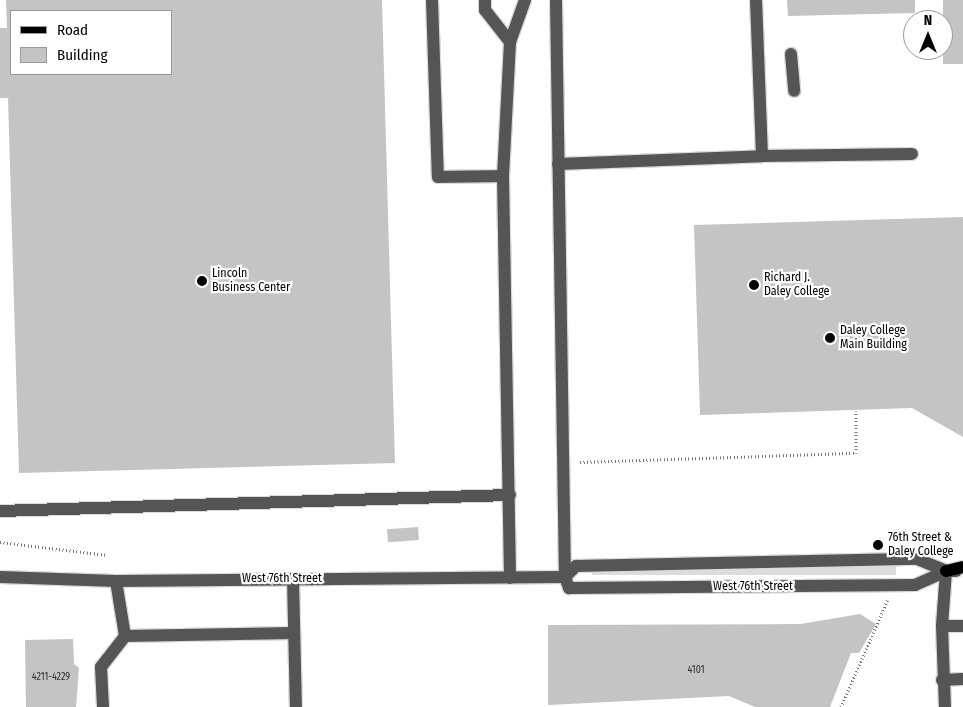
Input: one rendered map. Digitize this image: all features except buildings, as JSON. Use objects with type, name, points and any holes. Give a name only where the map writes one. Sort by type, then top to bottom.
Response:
[{"type":"main road","points":[[946,571],[963,567]]},
{"type":"street","points":[[432,0],[438,177],[503,176]]},
{"type":"street","points":[[485,0],[485,10],[510,42]]},
{"type":"street","points":[[510,578],[503,176],[510,42],[525,0]]},
{"type":"street","points":[[556,0],[565,577]]},
{"type":"street","points":[[756,0],[762,156]]},
{"type":"street","points":[[791,54],[794,91]]},
{"type":"street","points":[[558,164],[762,156],[912,154]]},
{"type":"street","points":[[0,511],[510,495]]},
{"type":"street","name":"West 76th Street","points":[[0,577],[116,581],[565,577],[576,566],[917,559],[946,571],[963,571]]},
{"type":"street","points":[[945,707],[942,680],[942,626],[946,571]]},
{"type":"street","name":"West 76th Street","points":[[565,577],[569,588],[914,585],[946,571]]},
{"type":"street","points":[[293,579],[296,707]]},
{"type":"street","points":[[103,707],[101,668],[125,636],[116,581]]},
{"type":"street","points":[[942,626],[963,626]]},
{"type":"street","points":[[125,636],[294,633]]},
{"type":"street","points":[[942,680],[963,679]]},
{"type":"path","points":[[580,462],[856,453],[856,411]]},
{"type":"path","points":[[0,542],[107,555]]},
{"type":"path","points":[[841,707],[888,600]]},
{"type":"shaded area","points":[[592,566],[896,566],[896,575],[592,575]]},
{"type":"place","name":"Lincoln Business Center","points":[[202,281]]},
{"type":"place","name":"Richard J. Daley College","points":[[754,285]]},
{"type":"place","name":"Daley College Main Building","points":[[830,338]]},
{"type":"place","name":"76th Street & Daley College","points":[[878,545]]}]
